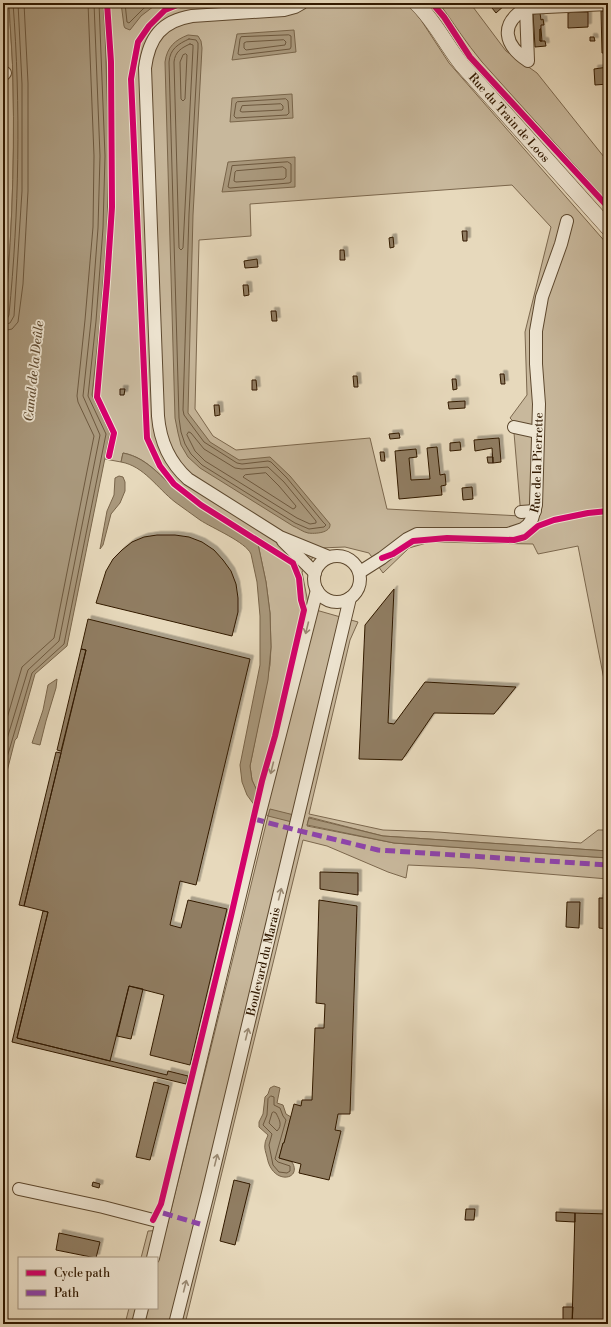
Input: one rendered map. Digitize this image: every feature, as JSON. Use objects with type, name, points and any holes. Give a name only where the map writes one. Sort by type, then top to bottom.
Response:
[{"type":"street","points":[[302,3],[284,10],[192,16],[175,20],[167,24],[155,36],[149,49],[145,68],[158,416],[162,441],[173,462],[188,479],[280,537],[328,557]]},
{"type":"street","name":"Rue du Train de Loos","points":[[416,3],[432,21],[462,65],[608,228]]},
{"type":"street","points":[[526,5],[608,4]]},
{"type":"street","name":"Rue de la Pierrette","points":[[360,572],[407,539],[417,534],[508,534],[523,529],[532,519],[536,506],[539,404],[536,364],[536,331],[542,297],[561,244],[567,221]]},
{"type":"street","points":[[514,427],[538,432]]},
{"type":"street","points":[[521,512],[535,511]]},
{"type":"street","points":[[280,537],[314,573]]},
{"type":"street","points":[[336,555],[351,559],[357,565],[360,572],[360,587],[356,593],[343,602],[328,600],[317,590],[314,573],[322,560],[328,557],[336,555]]},
{"type":"street","points":[[153,1257],[257,827],[317,590]]},
{"type":"street","name":"Boulevard du Marais","points":[[175,1324],[219,1147],[350,598]]},
{"type":"street","points":[[19,1189],[103,1207],[161,1222]]},
{"type":"street","points":[[138,1324],[142,1309]]},
{"type":"shaded area","points":[[3,3],[9,3],[13,65],[13,148],[12,211],[3,336]]},
{"type":"shaded area","points":[[103,3],[407,3],[421,20],[449,63],[608,245],[608,700],[578,546],[538,554],[533,544],[430,542],[409,548],[383,573],[369,553],[345,547],[320,548],[302,572],[309,608],[358,622],[350,640],[309,814],[383,830],[438,832],[581,843],[598,830],[608,830],[608,851],[383,836],[309,817],[307,826],[394,843],[608,858],[608,879],[474,868],[408,865],[406,878],[327,846],[303,840],[185,1324],[125,1324],[129,1309],[158,1309],[158,1257],[141,1257],[148,1231],[166,1230],[268,816],[255,806],[258,793],[252,780],[250,766],[270,665],[270,613],[266,582],[258,544],[201,508],[141,460],[123,453],[121,462],[105,459],[110,433],[92,396],[100,321],[107,228],[109,156]],"holes":[[[512,185],[551,227],[525,332],[527,395],[510,418],[513,421],[521,516],[387,509],[370,438],[236,450],[213,436],[195,409],[199,240],[251,236],[250,204]]]},
{"type":"shaded area","points":[[439,3],[470,3],[506,51],[537,73],[608,162],[608,202],[482,62]]},
{"type":"water","name":"Canal de la Deûle","points":[[9,3],[103,3],[109,156],[107,228],[100,321],[92,395],[110,433],[67,646],[35,674],[17,738],[15,740],[3,787],[3,336],[13,179],[13,75]]},
{"type":"water","points":[[121,3],[158,3],[141,16],[130,30],[124,26]]},
{"type":"water","points":[[294,30],[296,52],[232,60],[237,34]]},
{"type":"water","points":[[188,35],[198,36],[201,41],[202,48],[193,215],[188,413],[210,442],[239,460],[270,457],[290,476],[330,524],[328,529],[322,532],[308,533],[293,526],[200,468],[188,457],[181,445],[175,418],[165,62],[172,45],[179,39]]},
{"type":"water","points":[[292,94],[293,118],[230,122],[232,98]]},
{"type":"water","points":[[295,157],[295,187],[222,192],[228,162]]},
{"type":"water","points":[[123,453],[133,456],[149,465],[186,498],[258,544],[266,582],[270,613],[271,647],[268,680],[250,766],[252,780],[258,793],[255,806],[247,795],[242,782],[240,765],[260,665],[260,616],[257,582],[251,554],[248,549],[236,540],[200,520],[175,502],[150,478],[137,468],[121,462]]},
{"type":"water","points":[[119,476],[123,477],[125,482],[125,491],[120,503],[111,514],[103,545],[100,549],[107,511],[114,495],[115,478]]},
{"type":"water","points":[[57,679],[56,688],[40,745],[32,743],[43,710],[48,685]]},
{"type":"water","points":[[270,809],[294,815],[292,822],[268,816]]},
{"type":"water","points":[[309,818],[383,836],[608,851],[608,858],[394,843],[307,825]]},
{"type":"water","points":[[274,1086],[280,1088],[277,1103],[283,1105],[286,1114],[291,1117],[279,1158],[292,1162],[294,1168],[293,1173],[286,1177],[275,1173],[270,1166],[265,1147],[265,1142],[268,1135],[259,1127],[259,1122],[263,1114],[265,1097],[270,1088]]},
{"type":"building","points":[[497,3],[500,5],[502,3],[506,4],[496,13],[492,8]]},
{"type":"building","points":[[601,11],[608,11],[608,53],[602,53]]},
{"type":"building","points":[[588,12],[588,27],[568,28],[568,13]]},
{"type":"building","points":[[540,13],[541,20],[543,19],[544,25],[541,25],[540,29],[540,41],[545,41],[546,46],[535,47],[533,14]]},
{"type":"building","points":[[541,29],[542,41],[540,41]]},
{"type":"building","points":[[590,37],[594,37],[595,41],[590,41]]},
{"type":"building","points":[[608,67],[608,84],[595,85],[594,69]]},
{"type":"building","points":[[462,231],[467,231],[467,241],[463,241]]},
{"type":"building","points":[[393,237],[394,247],[390,248],[389,238]]},
{"type":"building","points":[[340,250],[344,250],[345,260],[340,260]]},
{"type":"building","points":[[257,259],[258,267],[245,268],[244,261]]},
{"type":"building","points":[[243,285],[248,285],[249,295],[244,296]]},
{"type":"building","points":[[271,311],[276,311],[277,321],[272,321]]},
{"type":"building","points":[[500,374],[504,374],[505,384],[501,384]]},
{"type":"building","points":[[353,376],[357,376],[358,387],[354,387]]},
{"type":"building","points":[[452,379],[456,379],[457,389],[453,390]]},
{"type":"building","points":[[252,380],[256,380],[257,390],[252,390]]},
{"type":"building","points":[[120,389],[125,389],[124,395],[120,395]]},
{"type":"building","points":[[465,401],[465,408],[449,409],[448,402]]},
{"type":"building","points":[[214,405],[219,405],[220,415],[215,416]]},
{"type":"building","points":[[399,433],[400,438],[390,439],[389,434]]},
{"type":"building","points":[[499,438],[501,462],[493,463],[492,448],[475,451],[474,440]]},
{"type":"building","points":[[460,442],[461,450],[450,451],[450,443]]},
{"type":"building","points":[[437,447],[440,475],[445,474],[446,485],[441,486],[442,495],[399,499],[395,451],[416,449],[417,457],[409,458],[411,480],[430,479],[427,448]]},
{"type":"building","points":[[380,452],[384,452],[385,461],[381,461]]},
{"type":"building","points":[[487,457],[493,457],[493,463],[488,463]]},
{"type":"building","points":[[472,487],[473,499],[463,500],[462,488]]},
{"type":"building","points":[[157,535],[189,537],[202,542],[214,550],[223,560],[231,571],[236,584],[238,598],[238,612],[232,636],[96,603],[106,571],[113,559],[132,542],[144,537]]},
{"type":"building","points":[[394,589],[388,723],[394,724],[425,682],[516,687],[494,714],[434,713],[402,760],[359,759],[365,625]]},
{"type":"building","points":[[88,619],[250,659],[196,885],[180,881],[170,925],[181,928],[188,900],[227,909],[190,1065],[150,1055],[164,995],[129,986],[110,1061],[17,1038],[48,912],[24,906],[86,650],[81,649]]},
{"type":"building","points":[[81,649],[86,650],[61,751],[57,750]]},
{"type":"building","points":[[56,752],[61,753],[24,906],[19,905]]},
{"type":"building","points":[[320,872],[358,873],[358,895],[320,889]]},
{"type":"building","points":[[599,898],[608,898],[608,929],[599,928]]},
{"type":"building","points":[[319,900],[357,906],[350,1114],[338,1114],[335,1130],[341,1131],[329,1180],[299,1173],[301,1164],[279,1158],[294,1104],[301,1106],[302,1100],[312,1100],[315,1028],[324,1028],[325,1004],[316,1003]]},
{"type":"building","points":[[567,902],[580,902],[579,928],[566,927]]},
{"type":"building","points":[[43,911],[48,912],[17,1038],[167,1075],[168,1071],[188,1076],[186,1084],[12,1042]]},
{"type":"building","points":[[129,986],[143,989],[131,1039],[117,1036]]},
{"type":"building","points":[[154,1082],[169,1086],[150,1160],[136,1157]]},
{"type":"building","points":[[234,1180],[250,1184],[235,1245],[220,1241]]},
{"type":"building","points":[[93,1182],[100,1184],[99,1188],[92,1186]]},
{"type":"building","points":[[466,1209],[475,1209],[474,1220],[465,1220]]},
{"type":"building","points":[[556,1212],[575,1213],[575,1222],[556,1221]]},
{"type":"building","points":[[575,1213],[608,1214],[608,1324],[572,1324]]},
{"type":"building","points":[[59,1233],[100,1242],[96,1257],[56,1250]]},
{"type":"building","points":[[563,1307],[573,1307],[572,1324],[563,1324]]},
{"type":"marked path","points":[[526,3],[526,8]]},
{"type":"marked path","points":[[3,12],[5,73]]},
{"type":"marked path","points":[[254,819],[378,850],[608,865]]},
{"type":"marked path","points":[[163,1213],[200,1224]]},
{"type":"cycle path","points":[[107,3],[111,62],[112,207],[97,397],[114,433],[109,456]]},
{"type":"cycle path","points":[[153,1220],[161,1204],[231,916],[262,781],[275,736],[304,610],[301,600],[299,578],[293,563],[201,505],[174,484],[160,466],[147,438],[131,79],[138,42],[149,26],[165,10],[182,3]]},
{"type":"cycle path","points":[[432,3],[444,17],[470,57],[608,207]]},
{"type":"cycle path","points":[[382,558],[393,554],[413,541],[447,538],[514,540],[525,537],[538,526],[554,520],[588,513],[608,511]]}]
